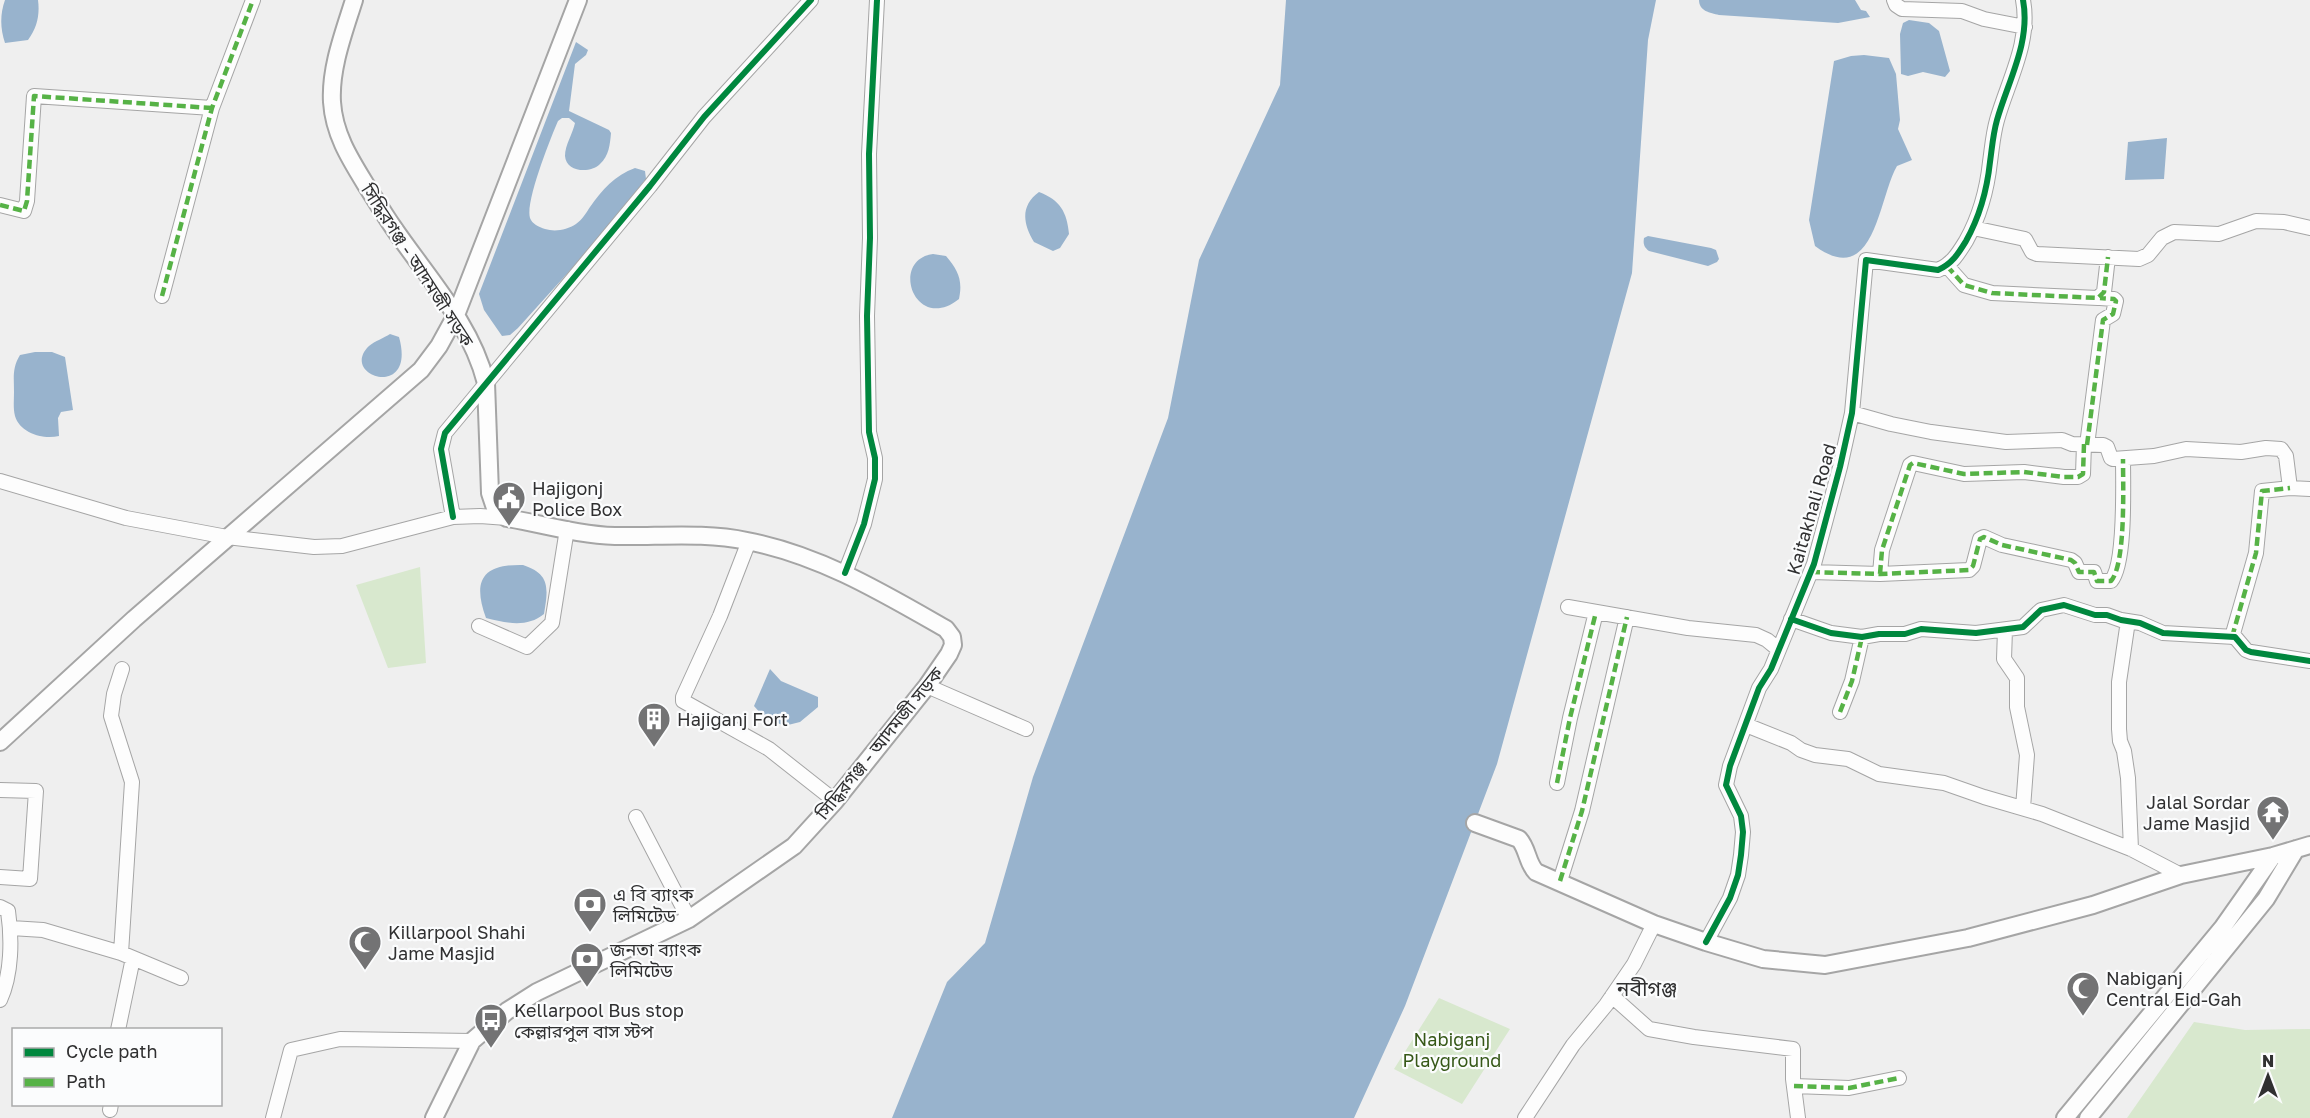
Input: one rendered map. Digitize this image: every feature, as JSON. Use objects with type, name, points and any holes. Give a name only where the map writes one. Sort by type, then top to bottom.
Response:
[{"type":"main road","name":"সিদ্ধিরগঞ্জ - আদমজী সড়ক","points":[[354,0],[333,74],[332,104],[336,128],[348,156],[392,226],[466,331],[482,369],[486,383],[490,493],[496,511],[507,518],[612,536],[712,537],[749,541],[845,573],[881,591],[946,629],[952,637],[953,645],[927,687],[835,801],[794,846],[689,919],[537,992],[507,1011],[472,1041],[434,1118]]},
{"type":"main road","points":[[0,742],[227,537],[421,370],[439,346],[456,315],[578,0]]},
{"type":"main road","points":[[1475,823],[1519,840],[1524,844],[1533,869],[1654,924],[1763,959],[1825,965],[1968,938],[2093,905],[2181,875],[2273,856],[2303,847]]},
{"type":"main road","points":[[2088,1118],[2266,899],[2303,847]]},
{"type":"main road","points":[[2065,1118],[2223,927],[2273,856]]},
{"type":"street","points":[[162,296],[212,108],[253,0]]},
{"type":"street","points":[[453,517],[444,473],[442,442],[445,433],[478,396],[486,383],[636,203],[704,117],[812,0]]},
{"type":"street","points":[[845,573],[864,524],[875,479],[875,458],[869,432],[867,316],[870,238],[869,154],[877,0]]},
{"type":"street","points":[[1894,0],[1896,5],[1902,9],[1962,11],[1984,19],[2025,27]]},
{"type":"street","points":[[1880,574],[1881,550],[1910,465],[1913,463],[1964,474],[2024,472],[2073,477],[2083,474],[2085,444],[2103,320],[2113,314],[2116,301],[2100,298],[1992,293],[1964,285],[1947,266],[1959,254],[1973,228],[1985,195],[1996,120],[2011,83],[2025,27],[2024,0]]},
{"type":"street","points":[[0,205],[24,211],[27,201],[34,96],[212,108]]},
{"type":"street","points":[[1973,228],[2025,239],[2032,252],[2037,254],[2145,258],[2162,238],[2174,232],[2219,234],[2256,220],[2284,222],[2310,228]]},
{"type":"street","points":[[2100,298],[2104,292],[2108,257]]},
{"type":"street","name":"Kaitakhali Road","points":[[1706,942],[1730,898],[1738,875],[1743,832],[1741,816],[1726,785],[1730,766],[1759,688],[1771,669],[1811,572],[1840,467],[1852,413],[1866,260],[1938,270],[1947,266]]},
{"type":"street","points":[[1852,413],[1891,424],[2006,442],[2062,440],[2072,444],[2103,445],[2107,447],[2111,458],[2124,459],[2186,449],[2241,452],[2266,448],[2281,449],[2286,456],[2290,488]]},
{"type":"street","points":[[1811,572],[1880,574],[1970,570],[1980,539],[1984,537],[2002,545],[2071,560],[2076,563],[2079,572],[2094,573],[2097,581],[2111,581],[2116,568],[2121,534],[2124,459]]},
{"type":"street","points":[[0,481],[126,518],[227,537],[330,548],[453,517],[507,518]]},
{"type":"street","points":[[2232,637],[2256,553],[2262,491],[2290,488],[2310,489]]},
{"type":"street","points":[[479,626],[527,647],[552,623],[567,529]]},
{"type":"street","points":[[749,541],[720,616],[682,697],[684,701],[769,748],[835,801]]},
{"type":"street","points":[[1791,619],[1831,633],[1862,637],[1879,634],[1905,634],[1921,628],[1976,633],[2024,627],[2041,610],[2064,604],[2095,615],[2107,615],[2140,623],[2163,633],[2232,637],[2251,652],[2310,662]]},
{"type":"street","points":[[1568,607],[1688,628],[1756,635],[1778,649]]},
{"type":"street","points":[[1557,783],[1596,612]]},
{"type":"street","points":[[1560,881],[1582,811],[1627,617]]},
{"type":"street","points":[[2128,621],[2119,682],[2119,706],[2120,741],[2128,778],[2131,849]]},
{"type":"street","points":[[2005,630],[2004,659],[2017,678],[2017,706],[2027,754],[2023,808]]},
{"type":"street","points":[[1840,712],[1852,681],[1862,637]]},
{"type":"street","points":[[118,1028],[127,956],[132,782],[111,716],[114,694],[122,669]]},
{"type":"street","points":[[927,687],[1026,729]]},
{"type":"street","points":[[1746,725],[1815,755],[1848,759],[1879,774],[1944,783],[2023,808],[2131,849],[2181,875]]},
{"type":"street","points":[[0,790],[36,791],[30,879],[0,877]]},
{"type":"street","points":[[636,817],[689,919]]},
{"type":"street","points":[[0,907],[8,910],[11,928],[10,957],[0,1000]]},
{"type":"street","points":[[1525,1118],[1573,1045],[1634,964],[1654,924]]},
{"type":"street","points":[[11,928],[44,930],[127,956],[181,978]]},
{"type":"street","points":[[1612,996],[1649,1029],[1793,1049],[1798,1118]]},
{"type":"street","points":[[273,1118],[291,1050],[340,1039],[472,1041]]},
{"type":"street","points":[[1794,1086],[1849,1088],[1899,1078]]},
{"type":"green space","points":[[420,567],[426,663],[388,668],[356,585]]},
{"type":"green space","name":"Nabiganj Playground","points":[[1439,998],[1510,1029],[1462,1104],[1394,1069]]},
{"type":"green space","points":[[2194,1022],[2245,1030],[2310,1029],[2310,1118],[2127,1118]]},
{"type":"water","points":[[5,0],[38,0],[37,21],[28,40],[5,43],[1,21]]},
{"type":"water","points":[[1286,0],[1656,0],[1648,40],[1632,273],[1497,764],[1405,1006],[1354,1118],[892,1118],[947,982],[985,943],[1033,777],[1168,418],[1199,260],[1280,85]]},
{"type":"water","points":[[1699,0],[1855,0],[1861,10],[1866,11],[1870,17],[1838,23],[1719,15],[1703,9]]},
{"type":"water","points":[[1909,20],[1929,23],[1939,31],[1950,71],[1945,77],[1923,72],[1908,76],[1901,74],[1900,34],[1903,23]]},
{"type":"water","points":[[576,42],[588,50],[586,55],[575,64],[569,111],[609,130],[611,133],[608,150],[603,161],[596,167],[585,170],[574,168],[566,161],[565,156],[575,123],[569,118],[562,118],[558,121],[531,198],[529,210],[531,220],[534,224],[549,230],[569,228],[580,220],[604,189],[621,175],[635,168],[645,171],[646,179],[593,245],[518,328],[510,335],[502,336],[484,310],[479,294]]},
{"type":"water","points":[[1864,55],[1889,58],[1896,74],[1900,120],[1898,129],[1912,160],[1897,166],[1879,217],[1862,249],[1850,257],[1835,257],[1815,246],[1809,220],[1834,61]]},
{"type":"water","points":[[2167,138],[2164,179],[2125,180],[2128,142]]},
{"type":"water","points":[[1039,192],[1057,203],[1066,219],[1069,234],[1060,248],[1053,251],[1034,242],[1027,229],[1026,209]]},
{"type":"water","points":[[1648,236],[1711,248],[1716,250],[1719,259],[1708,266],[1649,251],[1644,242],[1644,238]]},
{"type":"water","points":[[933,254],[946,256],[954,266],[960,281],[960,292],[959,299],[943,307],[930,308],[920,302],[913,292],[910,280],[912,268],[920,259]]},
{"type":"water","points":[[390,334],[399,337],[402,357],[398,370],[389,376],[379,377],[370,373],[363,366],[362,357],[369,346]]},
{"type":"water","points":[[52,352],[65,357],[73,410],[61,412],[58,418],[59,436],[46,437],[33,434],[22,427],[15,416],[16,364],[20,355]]},
{"type":"water","points":[[523,565],[539,573],[546,584],[544,614],[523,623],[509,623],[486,618],[480,594],[484,577],[490,571],[498,568]]},
{"type":"water","points":[[770,669],[781,681],[818,697],[818,707],[800,722],[784,726],[762,715],[754,706]]},
{"type":"marked path","points":[[162,296],[212,108],[253,0]]},
{"type":"marked path","points":[[0,205],[24,211],[27,201],[34,96],[212,108]]},
{"type":"marked path","points":[[1947,266],[1964,285],[1992,293],[2098,298],[2104,292],[2108,257]]},
{"type":"marked path","points":[[2087,445],[2103,320],[2113,314],[2116,301],[2100,298]]},
{"type":"marked path","points":[[1880,574],[1882,550],[1910,465],[1913,463],[1964,474],[2024,472],[2078,477],[2083,474],[2084,444]]},
{"type":"marked path","points":[[1811,572],[1880,574],[1969,570],[1973,566],[1980,539],[1984,537],[2002,545],[2071,560],[2079,572],[2094,572],[2097,581],[2111,581],[2116,572],[2121,542],[2123,459]]},
{"type":"marked path","points":[[2232,637],[2256,553],[2262,491],[2290,488]]},
{"type":"marked path","points":[[1557,783],[1596,612]]},
{"type":"marked path","points":[[1560,881],[1582,811],[1627,617]]},
{"type":"marked path","points":[[1840,712],[1852,681],[1862,637]]},
{"type":"marked path","points":[[1794,1086],[1849,1088],[1899,1078]]},
{"type":"cycle path","points":[[453,517],[441,449],[445,433],[650,186],[704,117],[811,0]]},
{"type":"cycle path","points":[[845,573],[864,524],[875,479],[875,458],[869,432],[867,316],[870,238],[869,154],[877,0]]},
{"type":"cycle path","points":[[1706,942],[1730,898],[1738,875],[1741,855],[1743,832],[1741,816],[1726,785],[1730,766],[1759,688],[1771,669],[1814,564],[1840,467],[1852,413],[1866,260],[1938,270],[1951,262],[1966,241],[1982,203],[1996,125],[2021,46],[2025,16],[2023,0]]},
{"type":"cycle path","points":[[1791,619],[1831,633],[1862,637],[1879,634],[1905,634],[1921,629],[1976,633],[2023,627],[2041,610],[2064,605],[2095,615],[2107,615],[2140,623],[2163,633],[2235,637],[2246,650],[2251,652],[2310,661]]},
{"type":"place","name":"Hajigonj Police Box","points":[[509,527]]},
{"type":"place","name":"Hajiganj Fort","points":[[654,748]]},
{"type":"place","name":"Jalal Sordar Jame Masjid","points":[[2273,841]]},
{"type":"place","name":"এ বি ব্যাংক লিমিটেড","points":[[590,933]]},
{"type":"place","name":"Killarpool Shahi Jame Masjid","points":[[365,971]]},
{"type":"place","name":"জনতা ব্যাংক লিমিটেড","points":[[587,988]]},
{"type":"place","name":"Nabiganj Central Eid-Gah","points":[[2083,1017]]},
{"type":"place","name":"Kellarpool Bus stop কেল্লারপুল বাস স্টপ","points":[[491,1049]]},
{"type":"district","name":"নবীগঞ্জ","points":[[1647,988]]}]
